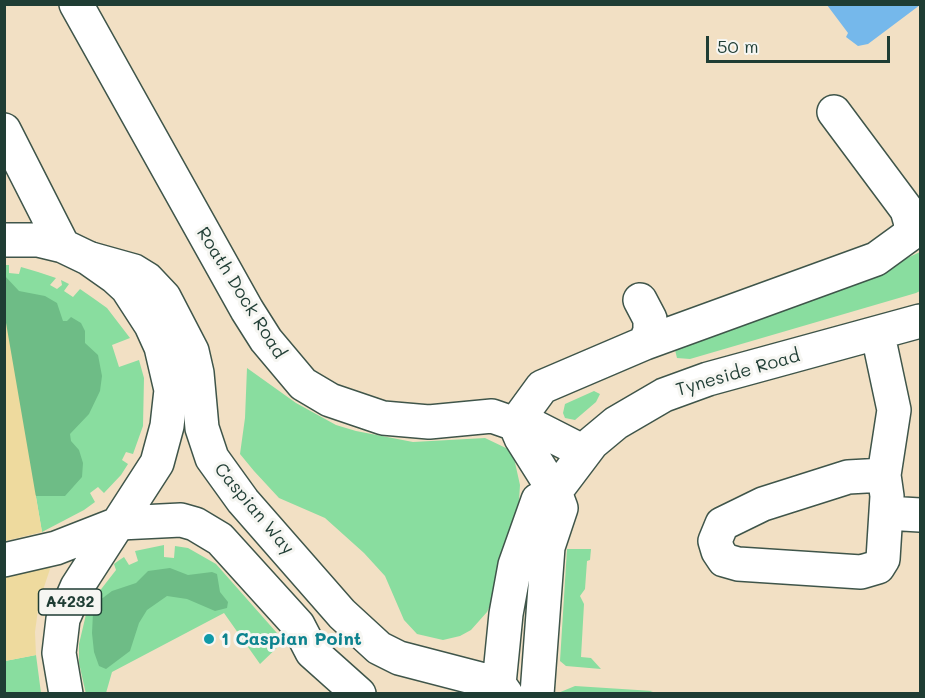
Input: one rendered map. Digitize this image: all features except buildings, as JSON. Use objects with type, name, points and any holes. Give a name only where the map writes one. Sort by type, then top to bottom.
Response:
[{"type":"street","name":"Roath Dock Road","points":[[76,4],[253,320],[286,367],[303,384],[330,400],[383,418],[429,422],[492,416],[515,424],[531,425],[584,452]]},
{"type":"street","points":[[537,693],[548,547],[561,508],[555,492],[521,438],[515,424],[542,387],[645,343],[876,259],[909,235],[911,224],[907,210],[834,112]]},
{"type":"street","points":[[4,130],[76,252],[121,283],[140,306],[161,347],[171,390],[168,426],[157,463],[120,523]]},
{"type":"street","name":"Caspian Way","points":[[4,240],[38,240],[134,271],[147,279],[164,297],[192,351],[197,374],[202,428],[212,458],[243,501],[348,621],[379,648],[399,658],[501,690]]},
{"type":"street","points":[[640,300],[650,319],[650,332],[645,343]]},
{"type":"street","name":"Tyneside Road","points":[[501,690],[506,614],[515,565],[538,500],[555,492],[584,452],[606,431],[642,406],[689,385],[878,335],[921,321]]},
{"type":"street","points":[[878,335],[894,410],[884,475],[886,513],[883,559],[878,567],[870,571],[731,564],[724,560],[715,541],[722,524],[763,504],[840,479],[884,475]]},
{"type":"street","points":[[886,513],[921,515]]},
{"type":"street","points":[[4,560],[56,548],[120,523],[181,520],[195,524],[220,538],[298,626],[312,652],[359,693]]},
{"type":"street","name":"A4232","points":[[66,693],[59,653],[63,619],[77,587],[120,523]]},
{"type":"green space","points":[[920,252],[920,291],[916,293],[690,359],[677,358],[675,350],[875,273]]},
{"type":"green space","points":[[4,265],[9,265],[9,273],[19,274],[21,267],[56,278],[50,285],[57,289],[62,285],[61,280],[69,284],[64,291],[73,297],[80,289],[107,308],[130,338],[112,345],[119,367],[139,360],[144,378],[143,426],[133,454],[126,452],[122,460],[128,464],[121,475],[104,493],[98,487],[90,493],[95,502],[84,510],[42,532],[5,317]]},
{"type":"green space","points":[[4,275],[19,291],[45,296],[57,303],[63,321],[71,317],[81,323],[85,331],[85,343],[98,355],[102,376],[100,391],[89,414],[70,434],[71,441],[79,450],[83,463],[82,477],[65,496],[36,496],[26,485],[5,391]]},
{"type":"green space","points":[[247,368],[296,403],[336,425],[413,442],[485,438],[508,449],[514,458],[520,485],[518,516],[493,599],[487,612],[471,630],[460,636],[443,640],[417,634],[404,620],[385,576],[364,553],[325,518],[279,498],[254,471],[240,454],[245,418]]},
{"type":"green space","points":[[594,391],[600,394],[596,402],[575,420],[565,418],[563,413],[565,404]]},
{"type":"green space","points":[[164,545],[164,557],[174,558],[175,546],[188,548],[216,564],[284,641],[260,664],[224,613],[112,672],[106,693],[86,694],[79,663],[79,644],[88,606],[116,570],[114,564],[124,557],[129,565],[138,561],[135,551]]},
{"type":"green space","points":[[567,549],[591,549],[590,560],[587,561],[585,589],[580,596],[584,604],[581,657],[591,658],[601,669],[566,666],[560,661]]},
{"type":"green space","points":[[170,568],[188,575],[212,572],[217,574],[220,592],[228,602],[227,608],[215,611],[187,599],[167,596],[147,610],[139,623],[130,651],[106,669],[99,666],[94,652],[92,633],[93,613],[100,600],[112,591],[136,583],[148,571]]},
{"type":"green space","points":[[36,655],[41,693],[5,693],[5,661]]},
{"type":"green space","points":[[575,686],[653,691],[644,694],[558,693]]},
{"type":"sand","points":[[5,317],[42,532],[4,541]]},
{"type":"sand","points":[[51,566],[39,602],[35,632],[36,655],[5,661],[5,572]]},
{"type":"water","points":[[827,5],[920,5],[868,44],[858,46],[846,37],[848,33]]},
{"type":"place","name":"1 Caspian Point","points":[[209,639]]}]
